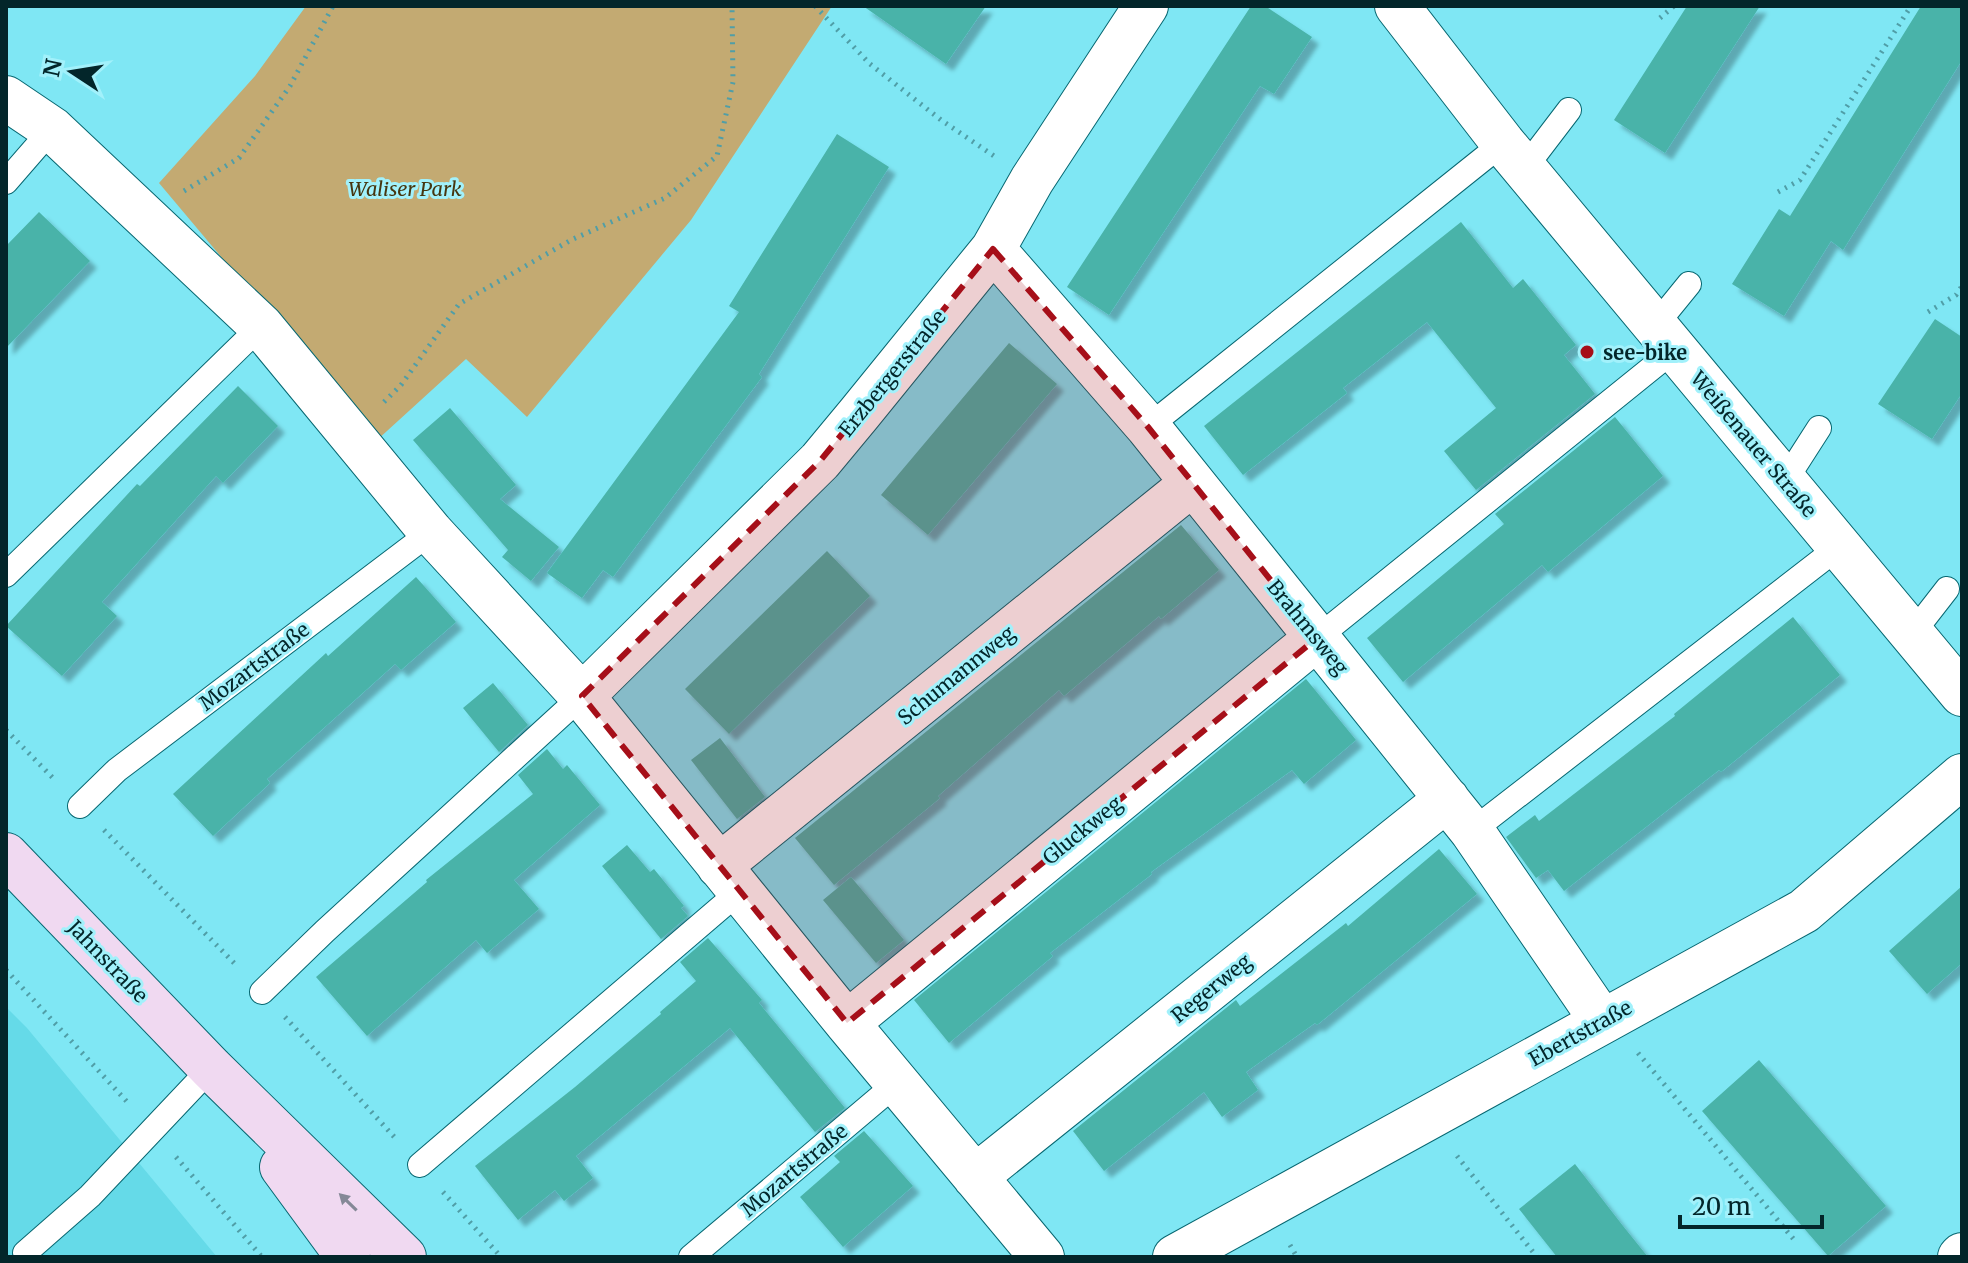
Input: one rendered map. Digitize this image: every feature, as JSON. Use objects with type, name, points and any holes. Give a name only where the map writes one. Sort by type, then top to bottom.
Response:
[{"type":"main road","name":"Jahnstraße","points":[[6,855],[211,1068],[404,1257]]},
{"type":"main road","name":"Jahnstraße","points":[[211,1068],[348,1257]]},
{"type":"street","name":"Erzbergerstraße","points":[[582,696],[820,461],[993,249],[1032,180],[1146,6]]},
{"type":"street","name":"Weißenauer Straße","points":[[1404,9],[1513,156],[1962,694]]},
{"type":"street","points":[[6,98],[52,129],[261,326],[431,532],[582,696],[847,1023],[1042,1257]]},
{"type":"street","name":"Brahmsweg","points":[[993,249],[1148,427],[1459,815],[1606,1019]]},
{"type":"street","name":"Schumannweg","points":[[730,879],[1193,483]]},
{"type":"street","name":"Gluckweg","points":[[847,1023],[1317,638]]},
{"type":"street","name":"Ebertstraße","points":[[1175,1257],[1804,911],[1962,776]]},
{"type":"street","name":"Regerweg","points":[[975,1177],[1459,815]]},
{"type":"lane","points":[[1148,427],[1513,156],[1569,110]]},
{"type":"lane","points":[[6,182],[52,129]]},
{"type":"lane","points":[[1317,638],[1664,339],[1689,284]]},
{"type":"lane","points":[[6,575],[261,326]]},
{"type":"lane","points":[[1785,481],[1819,428]]},
{"type":"lane","name":"Mozartstraße","points":[[80,806],[117,770],[431,532]]},
{"type":"lane","points":[[1459,815],[1840,546]]},
{"type":"lane","points":[[1912,634],[1947,589]]},
{"type":"lane","points":[[262,992],[582,696]]},
{"type":"lane","points":[[420,1165],[730,879]]},
{"type":"lane","points":[[25,1253],[90,1196],[211,1068]]},
{"type":"lane","name":"Mozartstraße","points":[[691,1257],[897,1083]]},
{"type":"path","points":[[144,216],[239,158],[290,86],[333,6]]},
{"type":"path","points":[[351,434],[401,385],[459,304],[571,240],[665,198],[717,156],[733,82],[732,6]]},
{"type":"path","points":[[815,6],[870,64],[941,120],[1032,180]]},
{"type":"path","points":[[1660,18],[1674,6]]},
{"type":"path","points":[[1778,192],[1800,180],[1911,6]]},
{"type":"path","points":[[1928,312],[1956,295],[1962,286]]},
{"type":"path","points":[[1606,1019],[1796,1242]]},
{"type":"path","points":[[1426,1117],[1537,1257]]},
{"type":"highlighted area","points":[[993,249],[1148,427],[1317,638],[847,1023],[582,696],[820,461]]},
{"type":"shaded area","points":[[6,1007],[27,1028],[217,1257],[6,1257]]},
{"type":"green space","name":"Waliser Park","points":[[306,6],[832,6],[691,220],[527,417],[466,359],[376,441],[159,183],[255,76]]},
{"type":"building","points":[[863,6],[986,6],[946,64]]},
{"type":"building","points":[[1251,6],[1265,6],[1312,37],[1274,94],[1260,86],[1109,315],[1067,287]]},
{"type":"building","points":[[1687,6],[1760,6],[1665,153],[1614,120]]},
{"type":"building","points":[[1921,6],[1962,6],[1962,60],[1843,250],[1831,241],[1784,316],[1732,284],[1779,209],[1790,216]]},
{"type":"building","points":[[837,134],[889,167],[759,374],[762,377],[613,577],[603,570],[582,598],[547,573],[739,312],[729,306]]},
{"type":"building","points":[[39,212],[90,261],[6,348],[6,246]]},
{"type":"building","points":[[1461,222],[1513,288],[1523,279],[1576,345],[1564,355],[1595,394],[1476,490],[1444,451],[1496,408],[1427,322],[1343,388],[1347,393],[1243,475],[1204,426]]},
{"type":"building","points":[[1935,319],[1962,337],[1962,393],[1932,439],[1878,404]]},
{"type":"building","points":[[1009,343],[1057,384],[928,535],[881,495]]},
{"type":"building","points":[[238,386],[278,426],[223,483],[216,476],[102,602],[117,616],[62,676],[6,626],[137,484],[140,486]]},
{"type":"building","points":[[450,408],[516,485],[500,499],[559,547],[531,581],[502,557],[508,550],[413,440]]},
{"type":"building","points":[[1615,417],[1663,476],[1548,572],[1542,565],[1403,682],[1367,638],[1504,524],[1495,514]]},
{"type":"building","points":[[1181,525],[1219,570],[1064,696],[1059,690],[938,796],[940,798],[834,885],[795,838]]},
{"type":"building","points":[[827,551],[870,596],[729,734],[685,689]]},
{"type":"building","points":[[416,577],[456,622],[401,670],[395,664],[267,779],[270,783],[213,836],[173,794],[326,653],[328,656]]},
{"type":"building","points":[[1793,617],[1840,675],[1721,772],[1719,770],[1564,891],[1548,870],[1536,878],[1506,837],[1535,815],[1539,821],[1675,716]]},
{"type":"building","points":[[1306,679],[1356,740],[1304,784],[1292,770],[1151,872],[1050,953],[1053,956],[949,1043],[914,1000]]},
{"type":"building","points":[[493,683],[528,725],[499,752],[463,708]]},
{"type":"building","points":[[720,738],[765,797],[737,819],[691,760]]},
{"type":"building","points":[[547,749],[563,769],[567,765],[600,805],[514,880],[539,909],[487,953],[476,940],[367,1036],[316,977],[426,880],[533,794],[518,775]]},
{"type":"building","points":[[627,845],[650,872],[654,869],[684,906],[681,908],[688,916],[661,939],[602,866]]},
{"type":"building","points":[[1439,849],[1477,894],[1317,1025],[1315,1023],[1246,1072],[1258,1090],[1222,1117],[1204,1092],[1104,1171],[1073,1131],[1236,1000],[1240,1006],[1346,923],[1348,926]]},
{"type":"building","points":[[851,877],[904,940],[876,963],[823,900]]},
{"type":"building","points":[[1962,886],[1962,963],[1927,994],[1889,951]]},
{"type":"building","points":[[708,938],[762,1000],[759,1003],[845,1108],[815,1132],[730,1028],[576,1156],[593,1178],[564,1201],[555,1190],[518,1220],[475,1166],[575,1087],[696,981],[680,962]]},
{"type":"building","points":[[1759,1060],[1886,1206],[1828,1256],[1702,1111]]},
{"type":"building","points":[[864,1131],[913,1186],[843,1247],[800,1197],[840,1162],[834,1156]]},
{"type":"building","points":[[1575,1164],[1648,1257],[1557,1257],[1519,1209]]},
{"type":"place","name":"see-bike","points":[[1587,352]]}]
